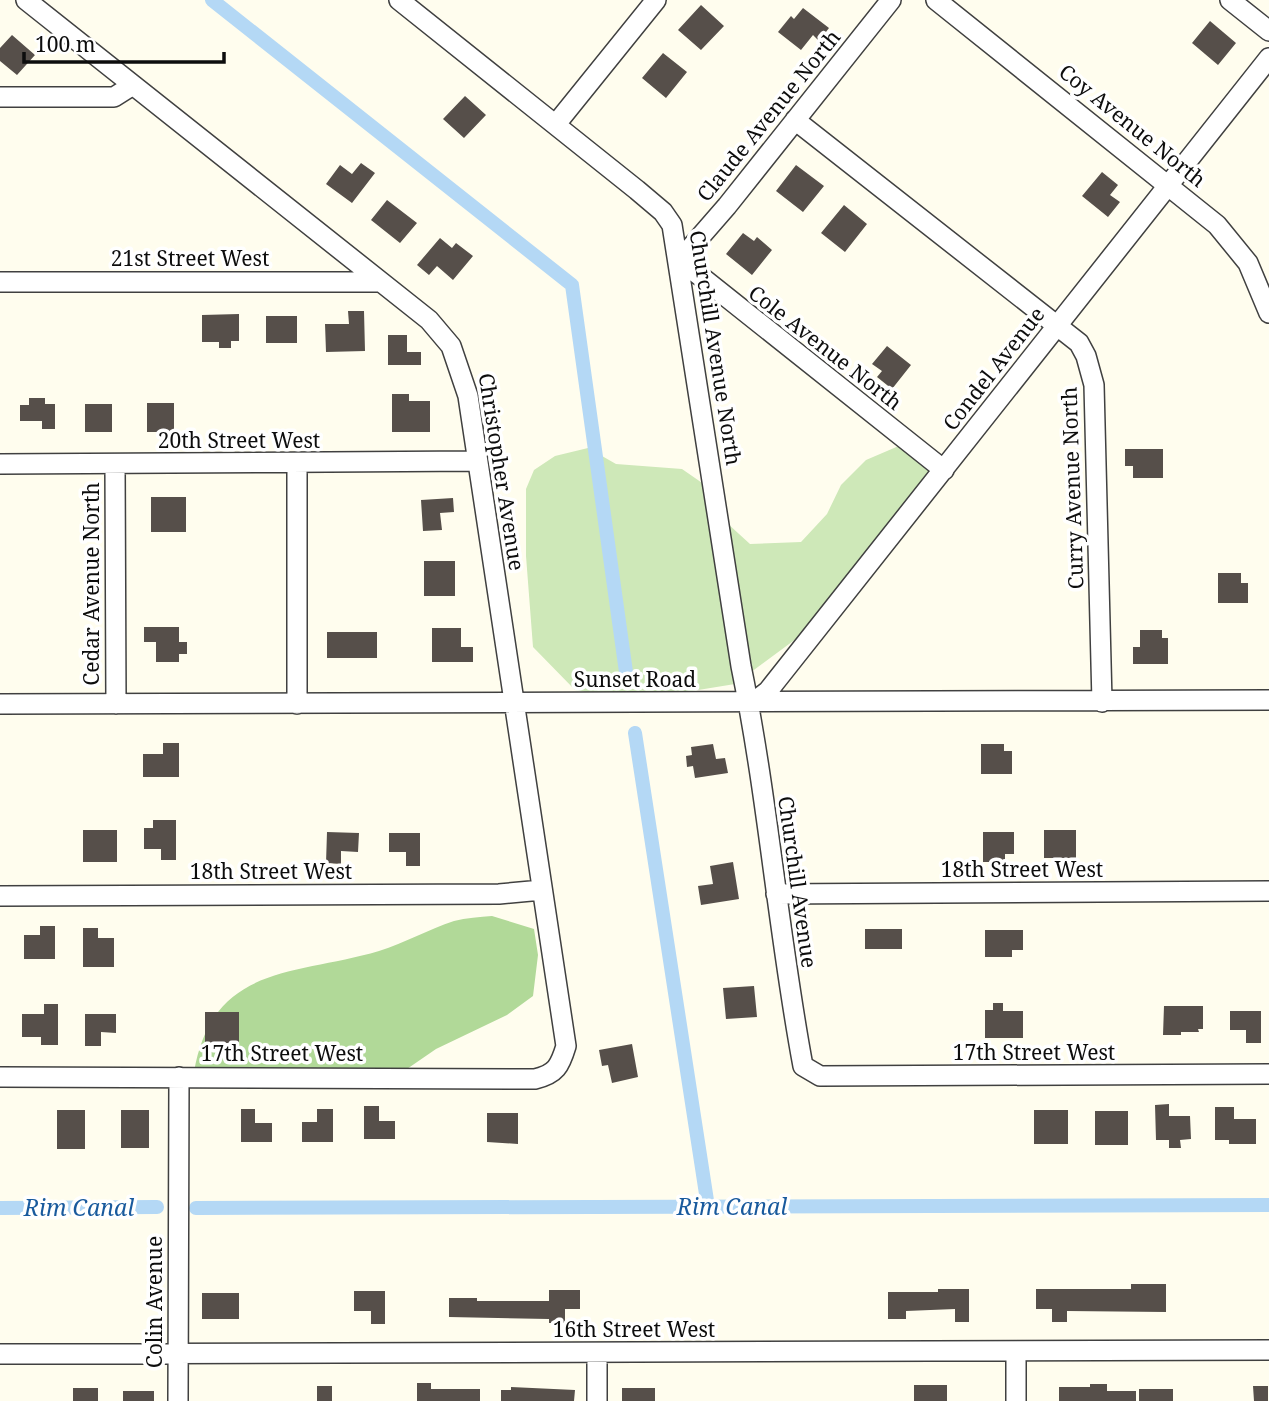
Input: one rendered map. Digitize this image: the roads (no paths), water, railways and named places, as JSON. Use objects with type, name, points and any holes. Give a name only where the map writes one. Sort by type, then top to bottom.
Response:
[{"type":"street","name":"Christopher Avenue","points":[[26,0],[429,320],[451,346],[465,379],[566,1046],[560,1066]]},
{"type":"street","points":[[556,124],[656,0]]},
{"type":"street","name":"Claude Avenue North","points":[[680,260],[891,0]]},
{"type":"street","name":"Coy Avenue North","points":[[936,0],[1217,225],[1257,279],[1269,313]]},
{"type":"street","points":[[1230,0],[1269,30]]},
{"type":"street","name":"Churchill Avenue North","points":[[413,4],[663,212],[672,225],[680,260],[741,666],[751,704]]},
{"type":"street","name":"Condel Avenue","points":[[751,704],[768,691],[1170,187],[1269,58]]},
{"type":"street","points":[[0,97],[114,97],[133,85]]},
{"type":"street","name":"Curry Avenue North","points":[[795,120],[1079,343],[1091,370],[1094,385],[1102,702]]},
{"type":"street","name":"Cole Avenue North","points":[[680,260],[944,470]]},
{"type":"street","name":"21st Street West","points":[[0,282],[381,282]]},
{"type":"street","name":"20th Street West","points":[[0,464],[477,461]]},
{"type":"street","points":[[297,463],[297,704]]},
{"type":"street","name":"Cedar Avenue North","points":[[115,464],[116,705]]},
{"type":"street","name":"Sunset Road","points":[[0,704],[751,704],[1269,700]]},
{"type":"street","name":"Churchill Avenue","points":[[751,704],[776,894],[803,1066]]},
{"type":"street","name":"18th Street West","points":[[0,896],[499,894],[542,890]]},
{"type":"street","name":"18th Street West","points":[[776,894],[1269,891]]},
{"type":"street","name":"17th Street West","points":[[0,1077],[535,1079],[550,1075],[560,1066]]},
{"type":"street","name":"17th Street West","points":[[803,1066],[820,1076],[844,1077],[1269,1074]]},
{"type":"street","name":"Colin Avenue","points":[[178,1401],[179,1077]]},
{"type":"street","name":"16th Street West","points":[[0,1354],[1269,1350]]},
{"type":"street","points":[[1016,1351],[1016,1401]]},
{"type":"street","points":[[597,1353],[597,1401]]},
{"type":"waterway","points":[[212,0],[572,285],[626,672]]},
{"type":"waterway","points":[[635,733],[708,1207]]},
{"type":"waterway","name":"Rim Canal","points":[[196,1208],[1269,1205]]},
{"type":"waterway","name":"Rim Canal","points":[[0,1208],[157,1207]]}]
